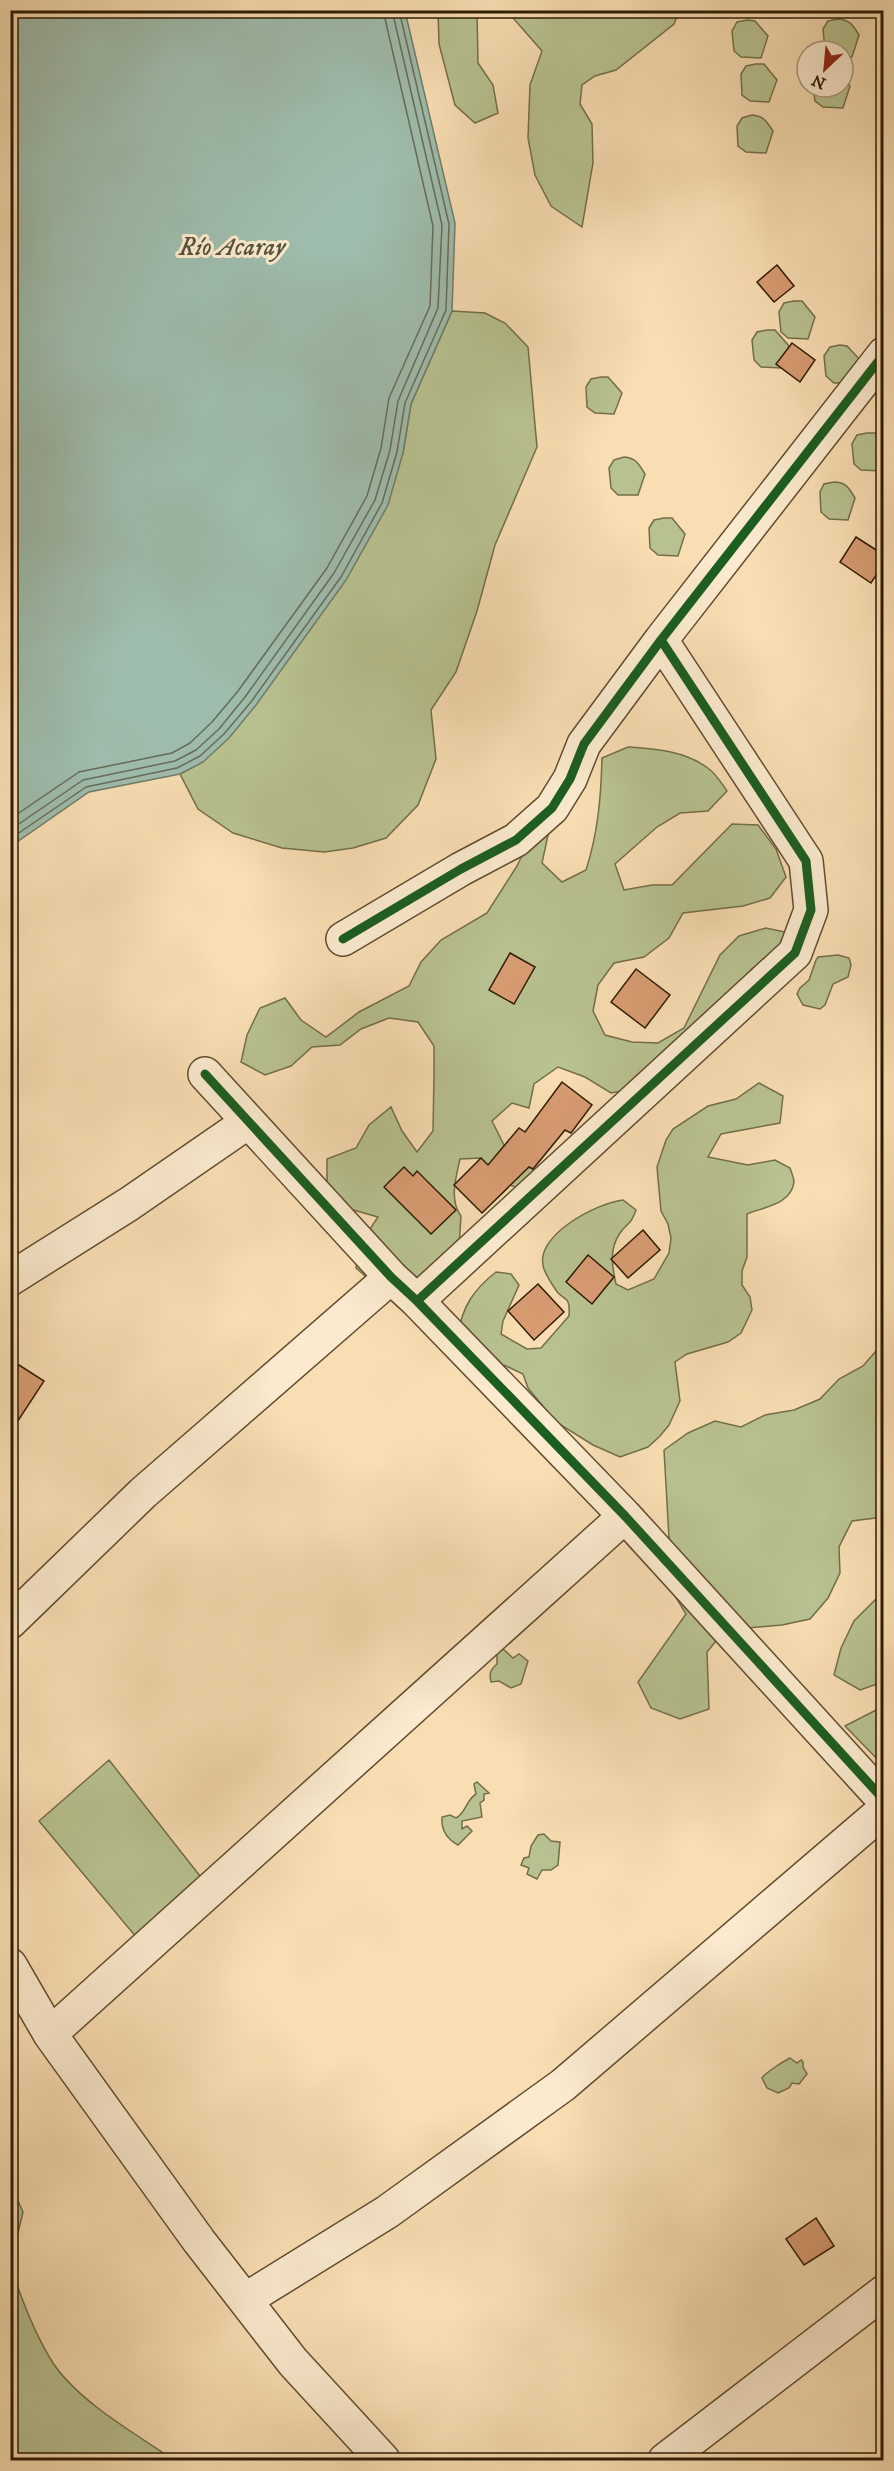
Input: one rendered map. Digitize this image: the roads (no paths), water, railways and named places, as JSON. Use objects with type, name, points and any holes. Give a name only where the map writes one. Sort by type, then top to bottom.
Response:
[{"type":"street","points":[[343,939],[461,869],[516,840],[552,808],[570,779],[584,744],[884,354]]},
{"type":"street","points":[[417,1301],[795,953],[807,921],[811,910],[806,861],[662,640]]},
{"type":"street","points":[[205,1074],[391,1277],[625,1516],[884,1800]]},
{"type":"street","points":[[10,1279],[129,1204],[248,1122]]},
{"type":"street","points":[[10,1622],[143,1493],[391,1277]]},
{"type":"street","points":[[50,2034],[625,1516]]},
{"type":"street","points":[[245,2300],[387,2212],[563,2085],[884,1810]]},
{"type":"street","points":[[10,1965],[50,2034],[199,2241],[293,2362],[383,2460]]},
{"type":"street","points":[[665,2460],[884,2292]]},
{"type":"water","name":"Río Acaray","points":[[11,10],[405,11],[455,223],[452,311],[411,404],[403,453],[388,505],[346,580],[256,705],[229,738],[203,762],[180,774],[89,792],[11,846]]}]
